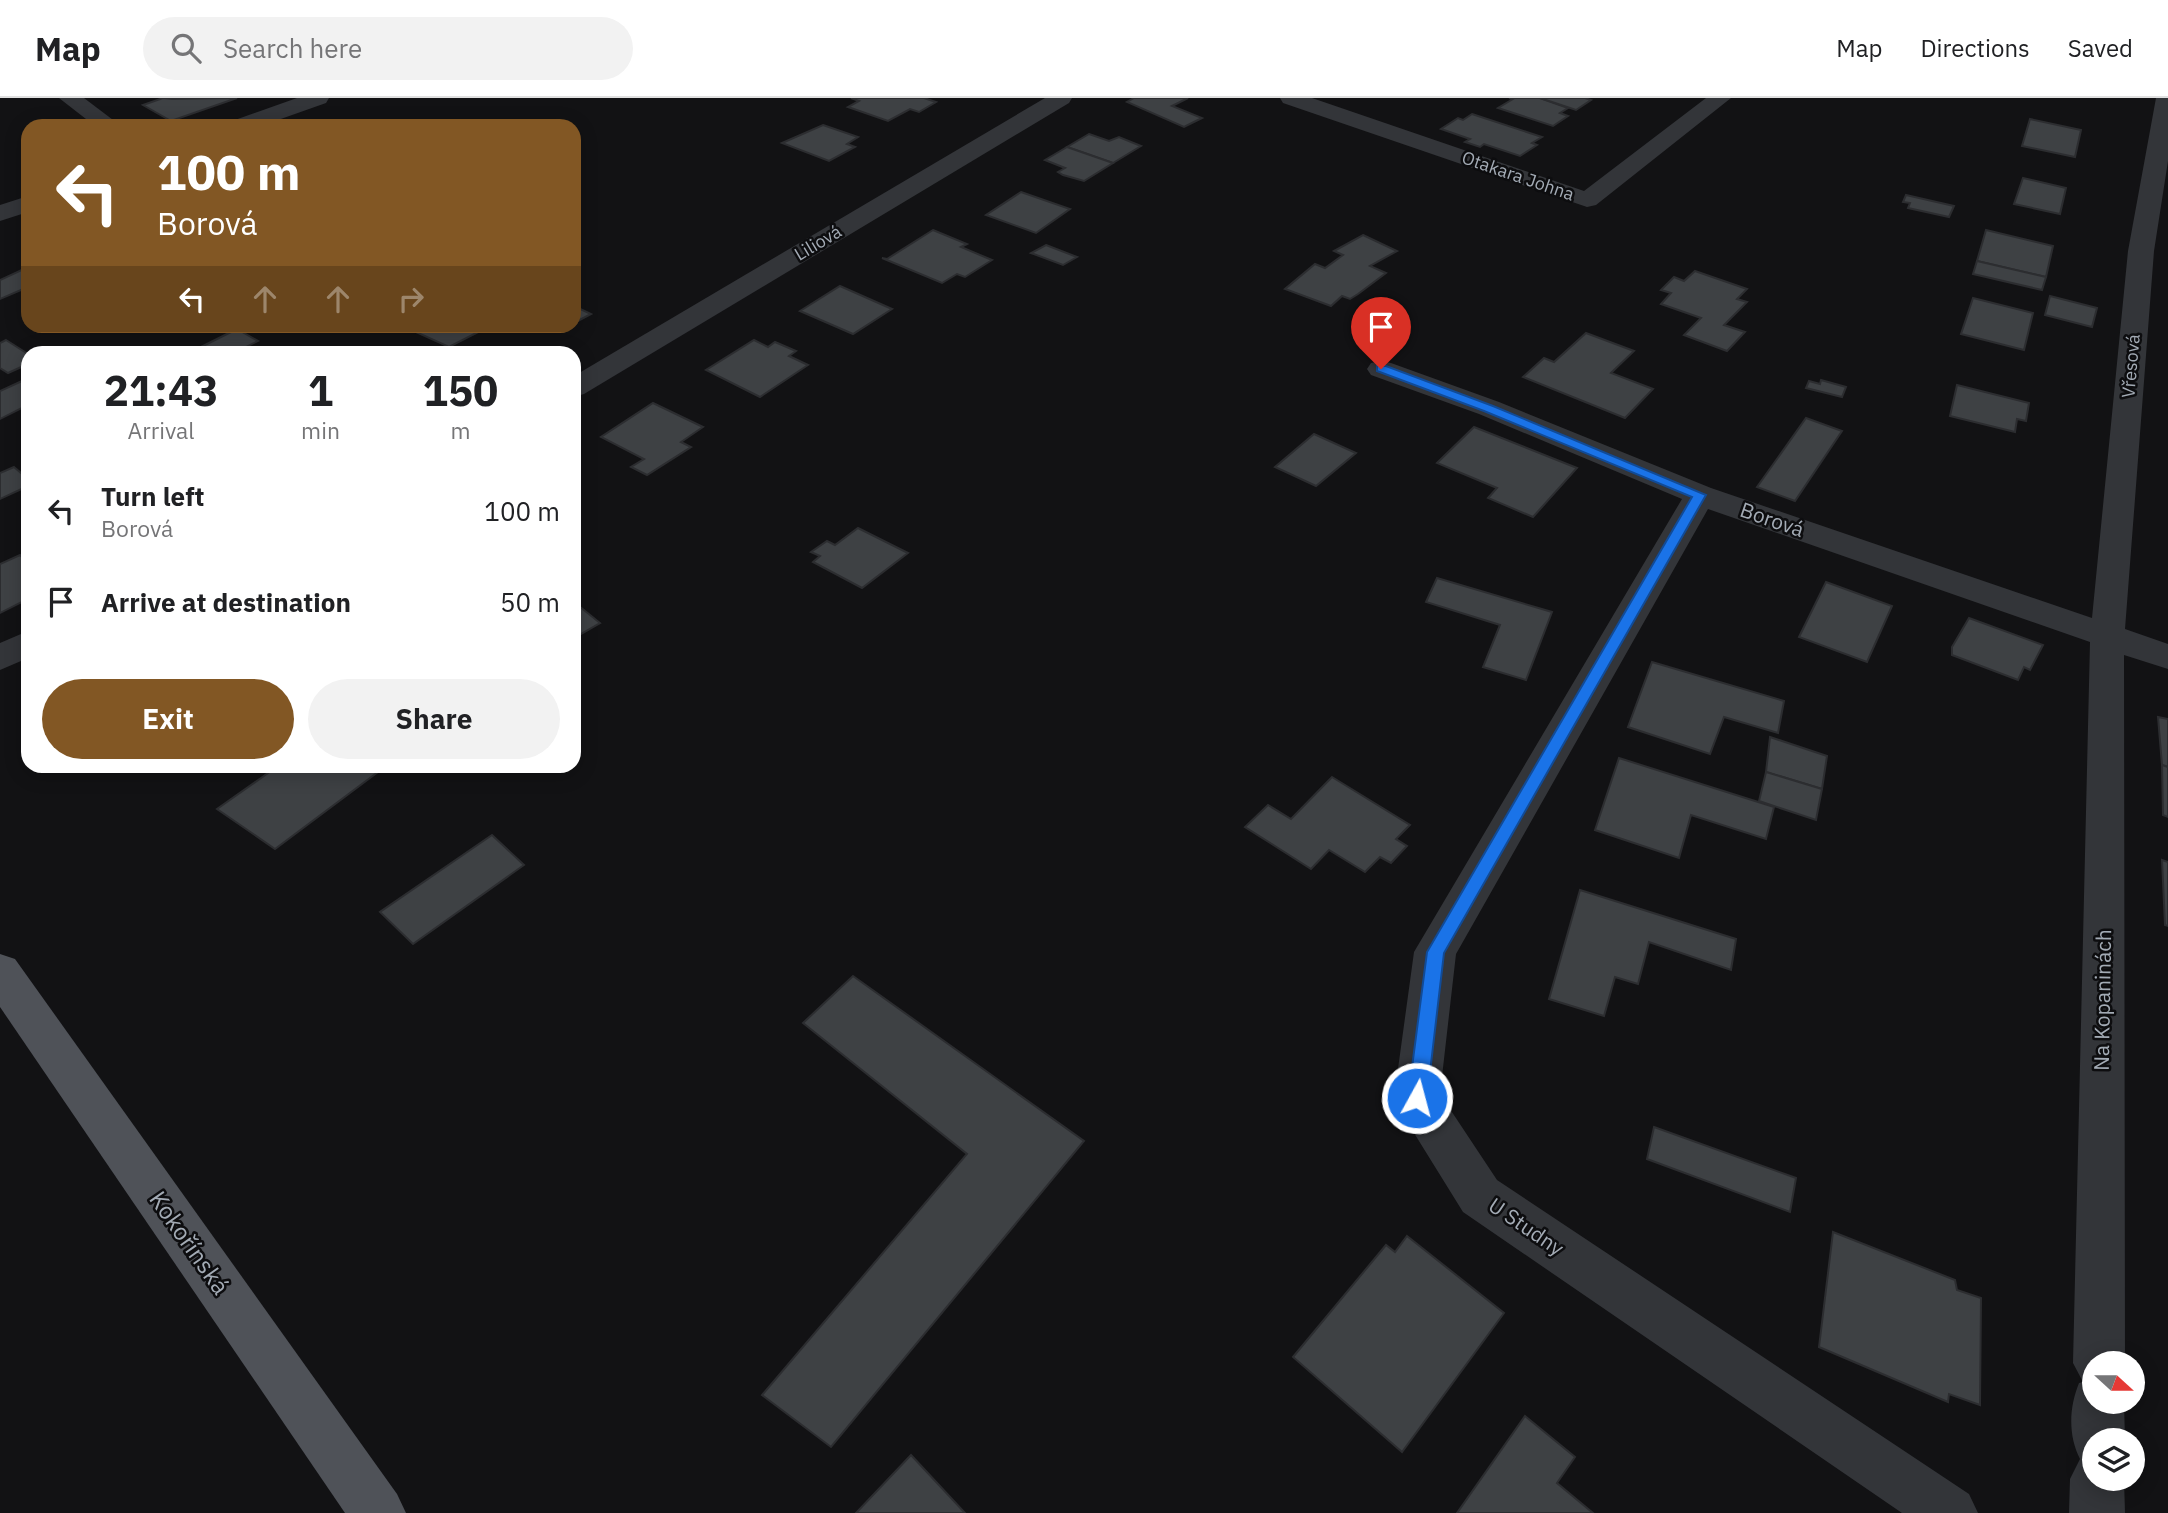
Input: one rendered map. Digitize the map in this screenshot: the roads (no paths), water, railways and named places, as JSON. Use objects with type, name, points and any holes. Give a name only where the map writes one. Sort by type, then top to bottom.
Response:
[{"type":"main road","name":"Kokořínská","points":[[0,972],[378,1513]]},
{"type":"street","points":[[70,98],[100,119]]},
{"type":"street","points":[[260,119],[318,98]]},
{"type":"street","name":"Liliová","points":[[581,384],[1061,98]]},
{"type":"street","name":"Otakara Johna","points":[[1290,98],[1587,200],[1720,98]]},
{"type":"street","name":"Vřesová","points":[[2107,636],[2155,254],[2167,98]]},
{"type":"street","points":[[0,214],[21,206]]},
{"type":"street","name":"Borová","points":[[1381,369],[1489,408],[1700,495],[2168,657]]},
{"type":"street","name":"U Studny","points":[[1700,495],[1435,952],[1417,1098],[1480,1196],[1950,1513]]},
{"type":"street","name":"Na Kopaninách","points":[[2099,1351],[2107,636]]},
{"type":"street","points":[[0,659],[21,647]]},
{"type":"street","points":[[2097,1513],[2098,1491]]}]
